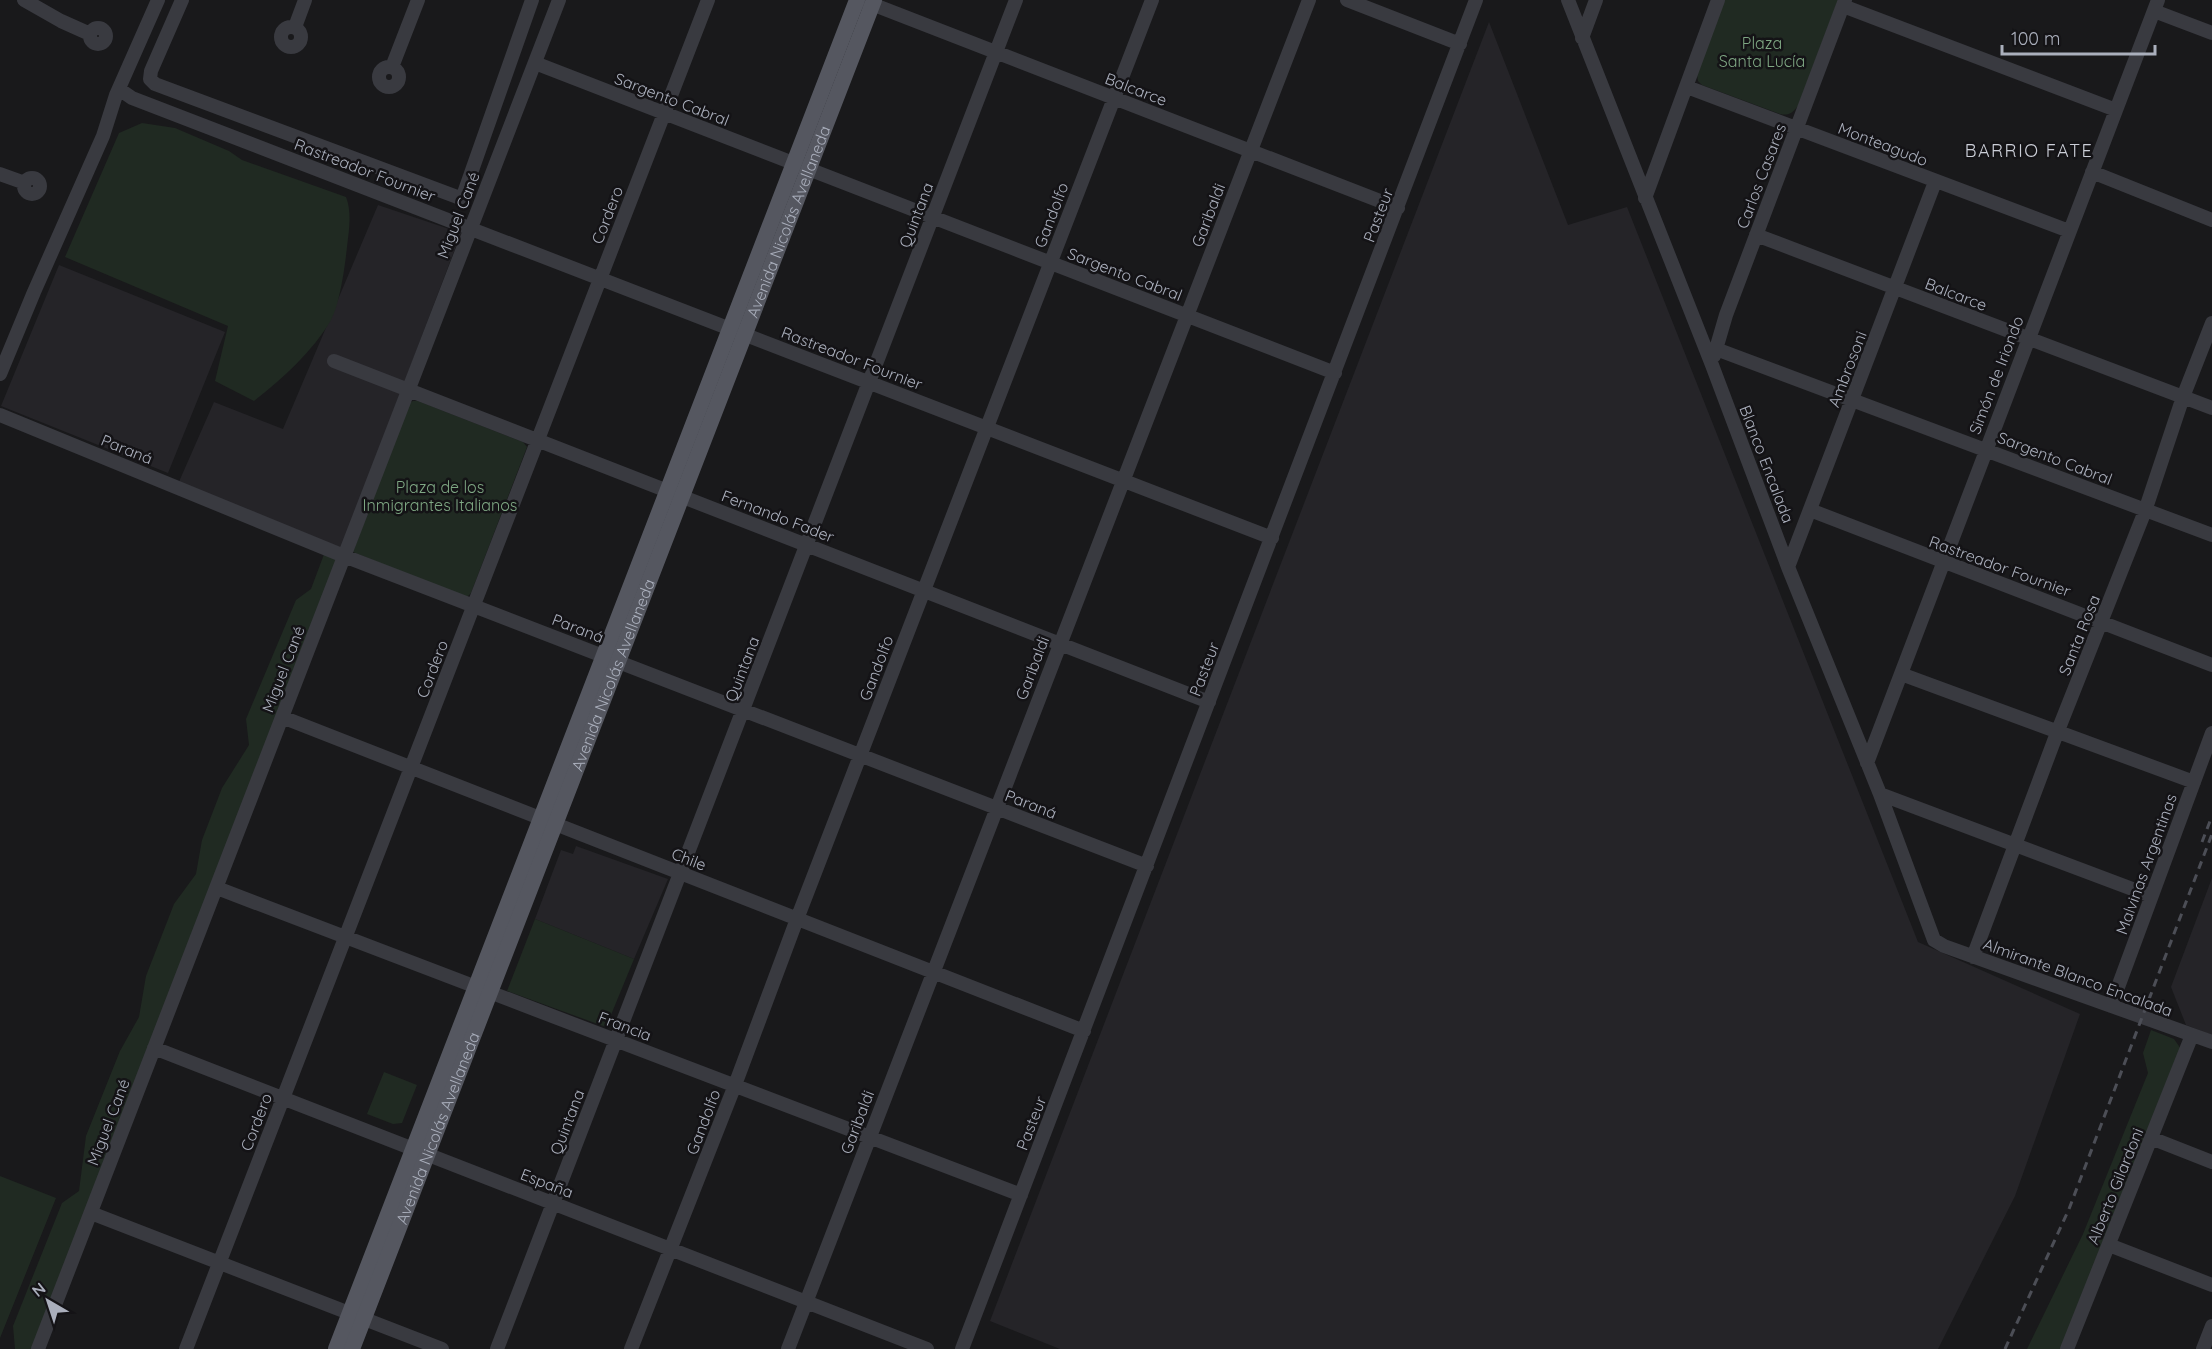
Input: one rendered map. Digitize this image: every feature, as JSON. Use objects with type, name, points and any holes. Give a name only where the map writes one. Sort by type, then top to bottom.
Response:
[{"type":"main road","name":"Avenida Nicolás Avellaneda","points":[[336,1349],[357,1315],[866,1]]},
{"type":"main road","name":"Avenida Nicolás Avellaneda","points":[[352,1349],[357,1315]]},
{"type":"street","points":[[24,0],[90,34]]},
{"type":"street","points":[[0,374],[104,136],[119,89],[158,0]]},
{"type":"street","points":[[182,0],[151,71],[150,79],[155,84],[460,198],[464,193],[532,0]]},
{"type":"street","points":[[295,27],[305,0]]},
{"type":"street","points":[[392,67],[418,0]]},
{"type":"street","name":"Miguel Cané","points":[[38,1349],[559,0]]},
{"type":"street","name":"Cordero","points":[[186,1349],[708,0]]},
{"type":"street","name":"Quintana","points":[[497,1349],[1016,0]]},
{"type":"street","name":"Gandolfo","points":[[631,1349],[735,1085],[1152,0]]},
{"type":"street","name":"Garibaldi","points":[[788,1349],[1309,0]]},
{"type":"street","points":[[1347,0],[1460,44]]},
{"type":"street","name":"Pasteur","points":[[963,1349],[1476,0]]},
{"type":"street","name":"Blanco Encalada","points":[[1568,0],[1712,365],[1788,567],[1880,794],[1934,939]]},
{"type":"street","points":[[1582,38],[1596,0]]},
{"type":"street","points":[[1645,198],[1718,0]]},
{"type":"street","name":"Balcarce","points":[[866,1],[1398,208]]},
{"type":"street","points":[[1844,3],[2115,110]]},
{"type":"street","name":"Carlos Casares","points":[[1712,365],[1726,315],[1844,3]]},
{"type":"street","points":[[2156,5],[2212,33]]},
{"type":"street","name":"Simón de Iriondo","points":[[1867,763],[2156,5]]},
{"type":"street","name":"Sargento Cabral","points":[[535,63],[1335,373]]},
{"type":"street","name":"Monteagudo","points":[[1687,87],[2069,231]]},
{"type":"street","name":"Rastreador Fournier","points":[[119,89],[132,98],[1272,538]]},
{"type":"street","points":[[2092,172],[2212,220]]},
{"type":"street","points":[[0,174],[25,183]]},
{"type":"street","name":"Ambrosoni","points":[[1788,567],[1935,182]]},
{"type":"street","name":"Balcarce","points":[[1756,235],[2212,408]]},
{"type":"street","name":"Santa Rosa","points":[[1973,957],[2057,733],[2145,511],[2183,397],[2212,323]]},
{"type":"street","name":"Sargento Cabral","points":[[1716,349],[2212,535]]},
{"type":"street","name":"Fernando Fader","points":[[334,361],[1209,702]]},
{"type":"street","name":"Paraná","points":[[0,415],[344,556],[1147,866]]},
{"type":"street","name":"Rastreador Fournier","points":[[1810,510],[1943,563],[2103,621],[2212,665]]},
{"type":"street","points":[[1901,674],[2194,782]]},
{"type":"street","name":"Chile","points":[[282,717],[1084,1031]]},
{"type":"street","name":"Malvinas Argentinas","points":[[2111,1006],[2212,733]]},
{"type":"street","points":[[1880,794],[2151,896]]},
{"type":"street","name":"Francia","points":[[217,888],[1021,1195]]},
{"type":"street","name":"Almirante Blanco Encalada","points":[[1934,939],[1944,946],[1973,957],[2212,1042]]},
{"type":"street","name":"Alberto Gilardoni","points":[[2067,1349],[2192,1035]]},
{"type":"street","name":"España","points":[[154,1048],[927,1349]]},
{"type":"street","points":[[2151,1138],[2212,1162]]},
{"type":"street","points":[[91,1213],[442,1349]]},
{"type":"street","points":[[2109,1245],[2212,1285]]},
{"type":"street","points":[[2203,1349],[2212,1326]]},
{"type":"shaded area","points":[[1489,22],[1568,225],[1627,207],[1918,942],[2080,1014],[2015,1196],[1938,1349],[1060,1349],[990,1321]]},
{"type":"shaded area","points":[[378,205],[461,233],[341,549],[178,484],[214,402],[283,429]]},
{"type":"shaded area","points":[[59,265],[225,332],[168,473],[1,406]]},
{"type":"shaded area","points":[[576,846],[668,879],[634,959],[535,919],[561,850],[573,854]]},
{"type":"shaded area","points":[[2212,878],[2212,1035],[2186,1025],[2171,987]]},
{"type":"green space","name":"Plaza Santa Lucía","points":[[1724,0],[1838,0],[1798,106],[1790,113],[1780,114],[1702,85],[1698,81],[1697,75]]},
{"type":"green space","points":[[142,123],[175,128],[229,151],[242,160],[346,197],[349,222],[346,255],[339,294],[331,320],[296,364],[254,401],[215,381],[228,326],[65,257],[119,133]]},
{"type":"green space","name":"Plaza de los Inmigrantes Italianos","points":[[413,401],[523,442],[527,447],[471,593],[466,598],[353,552],[409,403]]},
{"type":"green space","points":[[326,549],[344,556],[38,1349],[15,1349],[13,1326],[62,1203],[79,1191],[86,1136],[120,1051],[139,1017],[146,976],[174,904],[196,874],[202,840],[222,788],[249,745],[246,719],[296,600],[311,589]]},
{"type":"green space","points":[[535,919],[634,959],[606,1027],[507,991]]},
{"type":"green space","points":[[2151,1030],[2174,1039],[2181,1049],[2063,1349],[2027,1349],[2083,1234],[2148,1073],[2143,1053]]},
{"type":"green space","points":[[384,1072],[417,1085],[402,1123],[393,1124],[367,1114]]},
{"type":"green space","points":[[0,1176],[56,1198],[0,1338]]},
{"type":"railway","points":[[2202,842],[2212,816]]},
{"type":"railway","points":[[2005,1349],[2069,1209],[2212,834]]},
{"type":"district","name":"BARRIO FATE","points":[[2029,150]]}]
